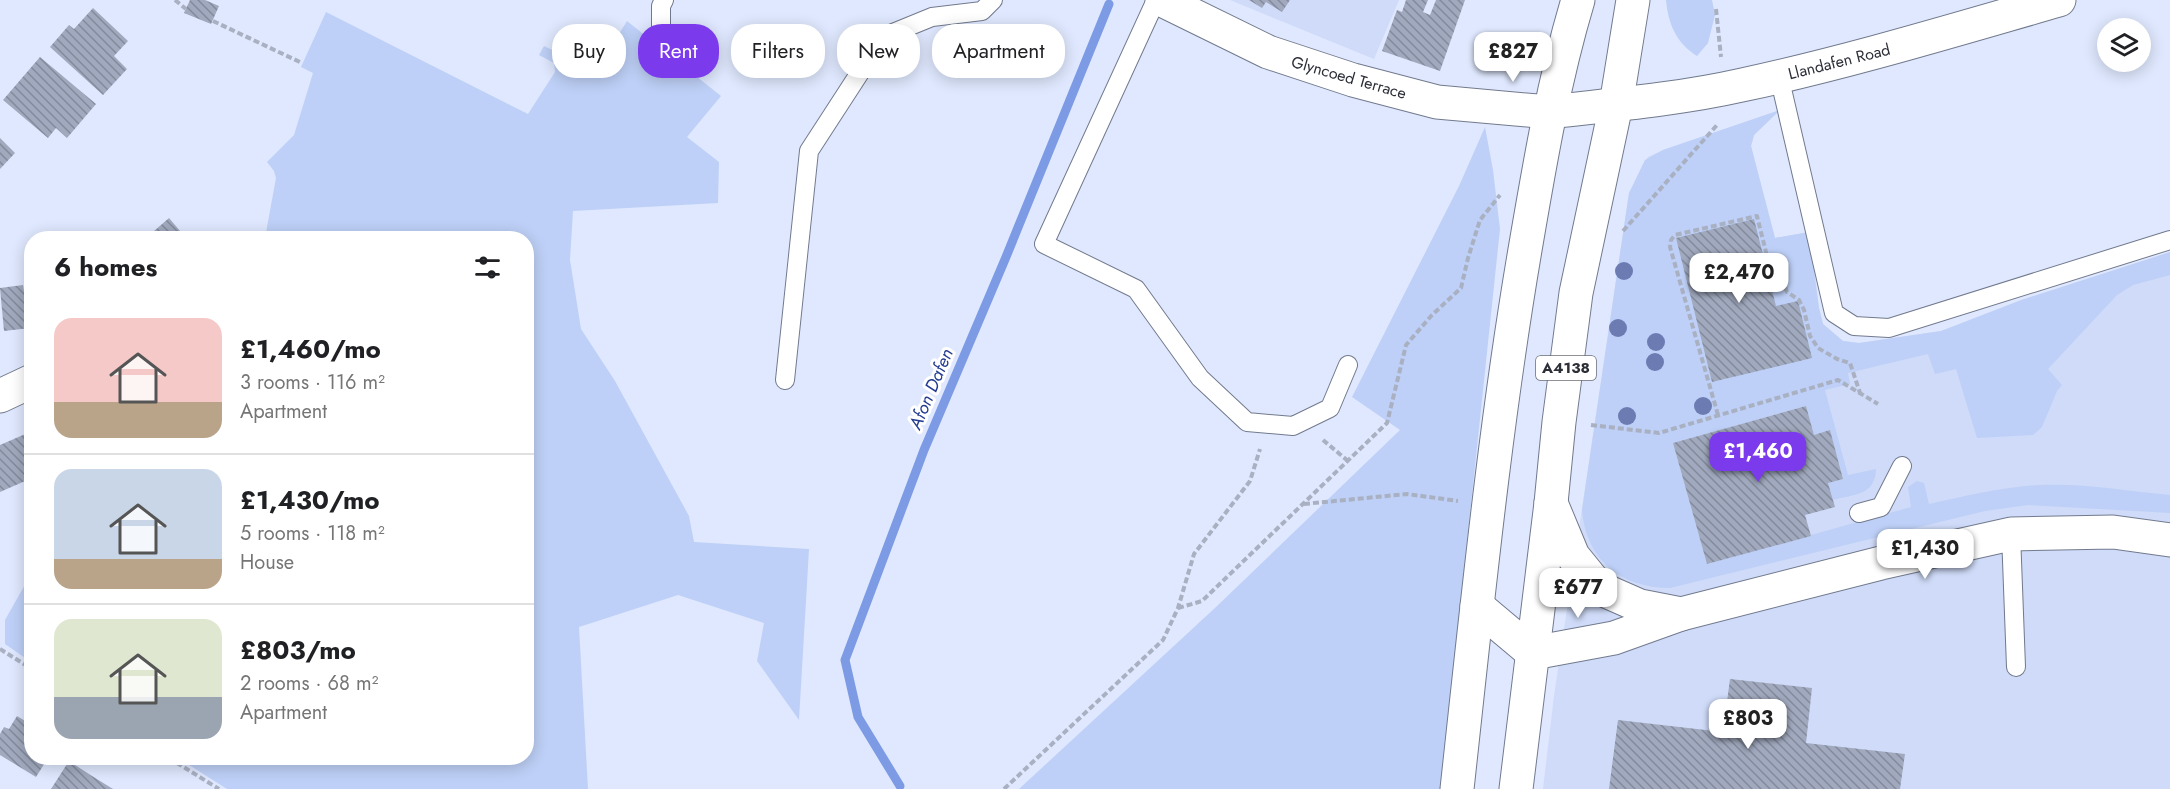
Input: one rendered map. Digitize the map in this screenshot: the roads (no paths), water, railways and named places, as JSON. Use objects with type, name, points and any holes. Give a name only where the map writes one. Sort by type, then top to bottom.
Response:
[{"type":"main road","points":[[1457,789],[1489,505],[1517,297],[1549,112],[1578,0]]},
{"type":"main road","name":"A4138","points":[[1516,789],[1576,293],[1616,105],[1633,0]]},
{"type":"main road","name":"Llandafen Road","points":[[1616,105],[1741,86],[1887,50],[2059,0]]},
{"type":"main road","name":"Glyncoed Terrace","points":[[1168,2],[1268,52],[1353,80],[1437,102],[1549,112],[1616,105]]},
{"type":"main road","points":[[0,396],[24,385]]},
{"type":"main road","points":[[1551,503],[1573,556],[1599,588],[1640,606],[1681,614]]},
{"type":"main road","points":[[1477,606],[1533,653],[1614,638],[1681,614],[1881,563],[2011,534],[2113,532],[2170,540]]},
{"type":"lane","points":[[661,24],[661,6],[664,0]]},
{"type":"lane","points":[[785,380],[809,151],[882,37],[932,17],[982,11],[993,0]]},
{"type":"lane","points":[[1168,2],[1044,244],[1136,289],[1200,378],[1248,422],[1293,426],[1330,408],[1348,365]]},
{"type":"lane","points":[[1779,76],[1834,313],[1854,326],[1889,328],[2170,240]]},
{"type":"lane","points":[[1859,513],[1881,507],[1902,466]]},
{"type":"lane","points":[[2011,534],[2016,667]]},
{"type":"waterway","name":"Afon Dafen","points":[[900,786],[858,717],[845,660],[924,450],[1109,4]]}]
